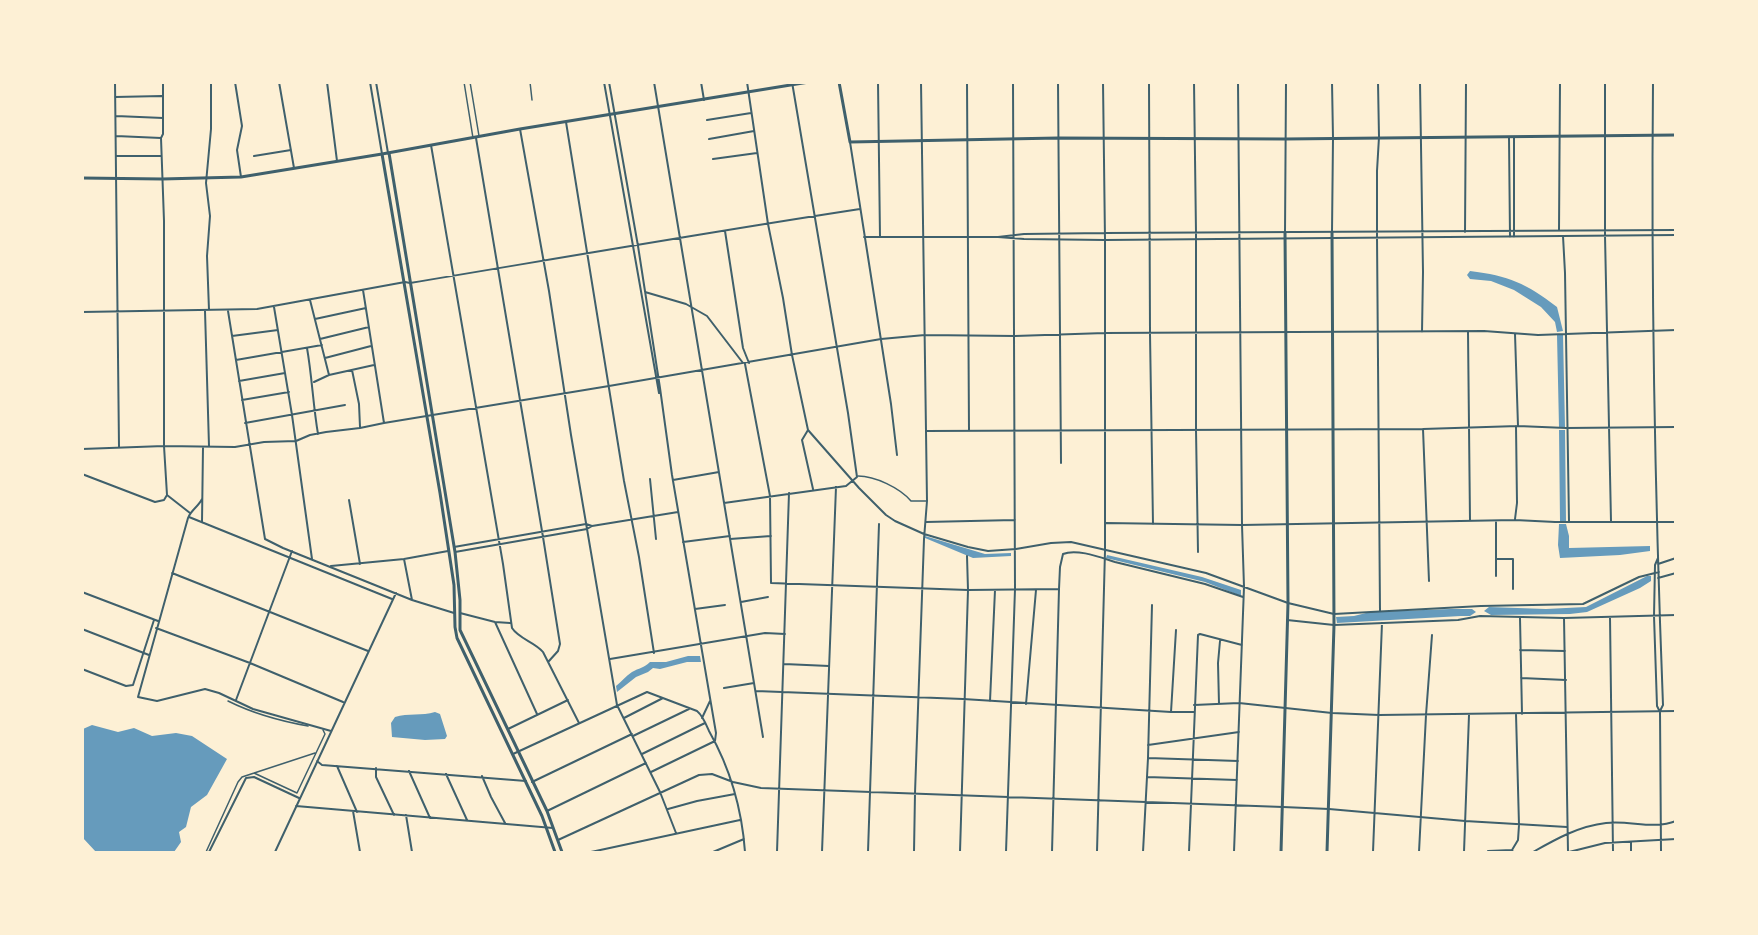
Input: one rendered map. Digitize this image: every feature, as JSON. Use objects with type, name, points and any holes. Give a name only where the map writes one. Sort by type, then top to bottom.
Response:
[{"type":"street","points":[[115,82],[119,447]]},
{"type":"street","points":[[82,474],[155,502],[164,500],[168,495],[164,446],[165,312],[161,156],[163,82]]},
{"type":"street","points":[[209,447],[207,256],[210,216],[206,178],[211,129],[211,82]]},
{"type":"street","points":[[235,82],[242,126],[237,150],[241,177]]},
{"type":"street","points":[[279,82],[294,169]]},
{"type":"street","points":[[327,82],[337,161]]},
{"type":"street","points":[[370,82],[454,585],[457,638],[526,781],[547,827],[555,852]]},
{"type":"street","points":[[376,82],[454,550],[460,630],[547,811],[562,852]]},
{"type":"street","points":[[464,82],[476,138],[560,644],[558,651],[549,662]]},
{"type":"street","points":[[470,82],[476,138]]},
{"type":"street","points":[[530,82],[532,100]]},
{"type":"street","points":[[604,82],[638,246],[657,377]]},
{"type":"street","points":[[609,82],[611,114],[661,399],[715,729],[715,741]]},
{"type":"street","points":[[654,82],[763,737]]},
{"type":"street","points":[[701,82],[704,100]]},
{"type":"street","points":[[747,82],[768,224],[807,430],[889,518],[924,534],[988,551],[1062,541],[1071,542],[1206,573],[1288,603],[1334,614],[1583,604],[1640,577],[1657,572]]},
{"type":"street","points":[[82,178],[241,177],[809,82]]},
{"type":"street","points":[[839,82],[881,339],[897,455]]},
{"type":"street","points":[[878,82],[880,237]]},
{"type":"street","points":[[914,852],[927,501],[921,82]]},
{"type":"street","points":[[967,82],[969,431]]},
{"type":"street","points":[[1006,852],[1016,549],[1013,82]]},
{"type":"street","points":[[1058,82],[1061,463]]},
{"type":"street","points":[[1097,852],[1106,431],[1103,82]]},
{"type":"street","points":[[1149,82],[1153,524]]},
{"type":"street","points":[[1194,82],[1198,552]]},
{"type":"street","points":[[1234,852],[1244,587],[1238,82]]},
{"type":"street","points":[[1281,852],[1288,603],[1285,333],[1286,82]]},
{"type":"street","points":[[1327,852],[1334,625],[1332,82]]},
{"type":"street","points":[[1378,82],[1380,611]]},
{"type":"street","points":[[1420,82],[1422,332]]},
{"type":"street","points":[[1464,236],[1466,82]]},
{"type":"street","points":[[1558,236],[1560,82]]},
{"type":"street","points":[[1605,82],[1605,236],[1611,522]]},
{"type":"street","points":[[1653,82],[1652,235],[1656,522],[1663,705],[1660,711],[1661,852]]},
{"type":"street","points":[[724,503],[847,485],[857,476],[792,84]]},
{"type":"street","points":[[115,97],[162,96]]},
{"type":"street","points":[[707,120],[751,113]]},
{"type":"street","points":[[116,117],[162,118]]},
{"type":"street","points":[[566,122],[654,653]]},
{"type":"street","points":[[520,129],[617,705],[651,772],[676,833]]},
{"type":"street","points":[[709,139],[754,131]]},
{"type":"street","points":[[850,142],[1058,138],[1285,139],[1676,135]]},
{"type":"street","points":[[116,136],[161,138]]},
{"type":"street","points":[[1509,136],[1512,237]]},
{"type":"street","points":[[1512,231],[1515,136]]},
{"type":"street","points":[[430,145],[511,623],[514,632],[537,646],[549,662],[579,723]]},
{"type":"street","points":[[254,156],[291,150]]},
{"type":"street","points":[[712,159],[757,153]]},
{"type":"street","points":[[116,156],[161,156]]},
{"type":"street","points":[[82,312],[207,311],[274,307],[405,282],[543,262],[860,209]]},
{"type":"street","points":[[1014,237],[1105,232],[1676,230]]},
{"type":"street","points":[[725,231],[743,348],[770,496],[771,582],[968,590],[1059,589]]},
{"type":"street","points":[[864,237],[1014,237],[1105,240],[1676,235]]},
{"type":"street","points":[[1563,236],[1569,522]]},
{"type":"street","points":[[363,290],[384,423]]},
{"type":"street","points":[[645,292],[692,307],[711,320],[746,363]]},
{"type":"street","points":[[310,300],[329,375]]},
{"type":"street","points":[[274,307],[289,392],[312,560]]},
{"type":"street","points":[[315,319],[366,308]]},
{"type":"street","points":[[228,310],[264,537],[269,542],[328,567],[455,614]]},
{"type":"street","points":[[320,339],[369,327]]},
{"type":"street","points":[[232,336],[278,330]]},
{"type":"street","points":[[82,449],[249,446],[264,442],[296,441],[318,434],[881,339],[925,335],[1495,332],[1538,335],[1676,330]]},
{"type":"street","points":[[1468,332],[1470,522]]},
{"type":"street","points":[[1515,334],[1517,426],[1515,520]]},
{"type":"street","points":[[235,360],[322,345]]},
{"type":"street","points":[[325,358],[371,346]]},
{"type":"street","points":[[307,348],[318,434]]},
{"type":"street","points":[[313,382],[329,375],[374,365]]},
{"type":"street","points":[[352,370],[359,404],[360,428]]},
{"type":"street","points":[[239,381],[285,373]]},
{"type":"street","points":[[242,400],[289,392]]},
{"type":"street","points":[[245,423],[345,405]]},
{"type":"street","points":[[926,431],[1423,429],[1517,426],[1676,427]]},
{"type":"street","points":[[1423,429],[1429,580]]},
{"type":"street","points":[[807,430],[802,442],[813,489]]},
{"type":"street","points":[[202,522],[203,447]]},
{"type":"street","points":[[673,480],[719,472]]},
{"type":"street","points":[[857,476],[880,480],[905,494],[911,501],[927,501]]},
{"type":"street","points":[[650,479],[656,539]]},
{"type":"street","points":[[822,852],[836,486]]},
{"type":"street","points":[[777,852],[789,493]]},
{"type":"street","points":[[168,495],[190,513]]},
{"type":"street","points":[[202,499],[190,513],[138,697],[157,701],[205,689],[253,709],[331,730]]},
{"type":"street","points":[[348,500],[354,522],[360,564]]},
{"type":"street","points":[[454,550],[498,540],[587,529],[592,526],[678,512]]},
{"type":"street","points":[[189,518],[393,599]]},
{"type":"street","points":[[926,522],[1015,520]]},
{"type":"street","points":[[1105,524],[1380,524],[1515,520],[1676,522]]},
{"type":"street","points":[[1496,521],[1496,576]]},
{"type":"street","points":[[454,550],[499,544],[586,524],[592,526]]},
{"type":"street","points":[[868,852],[879,524]]},
{"type":"street","points":[[683,542],[771,536]]},
{"type":"street","points":[[236,701],[292,551]]},
{"type":"street","points":[[328,567],[404,559],[448,551]]},
{"type":"street","points":[[1052,852],[1055,705],[1062,556],[1067,552],[1105,558],[1205,584],[1243,597]]},
{"type":"street","points":[[960,852],[968,590],[967,556]]},
{"type":"street","points":[[1657,564],[1676,558]]},
{"type":"street","points":[[404,559],[412,600]]},
{"type":"street","points":[[1496,559],[1512,559],[1513,589]]},
{"type":"street","points":[[172,573],[369,651]]},
{"type":"street","points":[[1657,578],[1676,573]]},
{"type":"street","points":[[1657,578],[1654,616],[1657,706],[1660,711]]},
{"type":"street","points":[[1026,704],[1036,589]]},
{"type":"street","points":[[990,701],[995,590]]},
{"type":"street","points":[[82,592],[159,621]]},
{"type":"street","points":[[275,852],[396,593]]},
{"type":"street","points":[[741,602],[768,597]]},
{"type":"street","points":[[695,609],[725,605]]},
{"type":"street","points":[[1143,852],[1152,605]]},
{"type":"street","points":[[460,613],[495,622],[511,623]]},
{"type":"street","points":[[1287,620],[1334,625],[1458,620],[1480,616],[1564,618],[1676,615]]},
{"type":"street","points":[[1610,617],[1613,852]]},
{"type":"street","points":[[1520,618],[1522,714]]},
{"type":"street","points":[[1564,618],[1568,852],[1612,842],[1676,839]]},
{"type":"street","points":[[82,669],[131,686],[134,683],[154,620]]},
{"type":"street","points":[[495,622],[537,714]]},
{"type":"street","points":[[1373,852],[1382,623]]},
{"type":"street","points":[[156,628],[250,663],[345,703]]},
{"type":"street","points":[[82,629],[149,655]]},
{"type":"street","points":[[1172,712],[1176,630]]},
{"type":"street","points":[[610,659],[765,633],[785,634]]},
{"type":"street","points":[[1189,852],[1198,635],[1242,645]]},
{"type":"street","points":[[1419,852],[1432,635]]},
{"type":"street","points":[[1219,704],[1218,663],[1221,639]]},
{"type":"street","points":[[1520,650],[1565,651]]},
{"type":"street","points":[[466,656],[471,654]]},
{"type":"street","points":[[471,665],[476,663]]},
{"type":"street","points":[[784,664],[829,666]]},
{"type":"street","points":[[1521,678],[1566,680]]},
{"type":"street","points":[[724,688],[754,683]]},
{"type":"street","points":[[756,691],[963,699],[1101,709],[1194,712]]},
{"type":"street","points":[[513,754],[645,692],[651,692],[689,708],[699,713],[705,723],[733,782],[745,852]]},
{"type":"street","points":[[624,718],[663,698]]},
{"type":"street","points":[[508,729],[568,700]]},
{"type":"street","points":[[228,701],[280,721],[323,728]]},
{"type":"street","points":[[702,718],[710,701]]},
{"type":"street","points":[[1194,705],[1239,703],[1332,713],[1379,715],[1676,711]]},
{"type":"street","points":[[532,782],[689,708]]},
{"type":"street","points":[[1488,851],[1513,851],[1518,840],[1516,714]]},
{"type":"street","points":[[1464,852],[1469,715]]},
{"type":"street","points":[[642,754],[705,723]]},
{"type":"street","points":[[254,773],[297,793],[325,734],[323,728]]},
{"type":"street","points":[[1148,745],[1239,732]]},
{"type":"street","points":[[651,772],[715,741]]},
{"type":"street","points":[[207,852],[242,777],[316,753]]},
{"type":"street","points":[[1148,758],[1238,761]]},
{"type":"street","points":[[317,761],[322,765],[526,781]]},
{"type":"street","points":[[547,811],[646,763]]},
{"type":"street","points":[[337,766],[357,812]]},
{"type":"street","points":[[376,768],[376,777],[394,815]]},
{"type":"street","points":[[409,771],[430,818]]},
{"type":"street","points":[[446,774],[467,820]]},
{"type":"street","points":[[558,840],[703,774],[712,774],[751,787],[1236,804],[1567,827]]},
{"type":"street","points":[[207,852],[246,778],[254,777],[300,798]]},
{"type":"street","points":[[482,777],[505,823]]},
{"type":"street","points":[[1147,777],[1237,780]]},
{"type":"street","points":[[668,809],[735,794]]},
{"type":"street","points":[[296,806],[553,828]]},
{"type":"street","points":[[353,811],[360,852]]},
{"type":"street","points":[[406,815],[412,852]]},
{"type":"street","points":[[591,852],[740,820]]},
{"type":"street","points":[[1533,852],[1567,833],[1588,827],[1611,823],[1661,825],[1676,820]]},
{"type":"street","points":[[713,852],[744,839]]},
{"type":"street","points":[[1631,842],[1631,852]]},
{"type":"water","points":[[1470,271],[1506,278],[1536,292],[1557,307],[1563,331],[1557,332],[1555,322],[1541,307],[1514,290],[1491,281],[1470,279],[1467,275]]},
{"type":"water","points":[[1557,335],[1563,335],[1565,427],[1559,427]]},
{"type":"water","points":[[1559,430],[1565,430],[1566,521],[1560,521]]},
{"type":"water","points":[[1559,524],[1566,524],[1569,548],[1650,546],[1650,551],[1560,558]]},
{"type":"water","points":[[925,536],[985,554],[1011,553],[1011,556],[973,558],[925,538]]},
{"type":"water","points":[[1107,555],[1202,577],[1241,590],[1241,596],[1205,582],[1106,558]]},
{"type":"water","points":[[1651,576],[1651,581],[1640,588],[1587,612],[1491,615],[1484,611],[1489,607],[1546,609],[1586,607]]},
{"type":"water","points":[[1472,609],[1476,612],[1470,616],[1337,623],[1336,617],[1370,612]]},
{"type":"water","points":[[688,656],[700,656],[701,662],[687,662],[660,669],[653,668],[636,677],[617,692],[616,686],[632,672],[650,662],[666,662]]},
{"type":"water","points":[[435,712],[440,714],[447,736],[445,739],[392,737],[391,723],[395,717]]},
{"type":"water","points":[[92,725],[118,732],[134,728],[152,736],[176,733],[192,736],[227,759],[207,795],[191,807],[186,827],[179,832],[181,842],[174,852],[96,852],[83,838],[83,729]]}]
